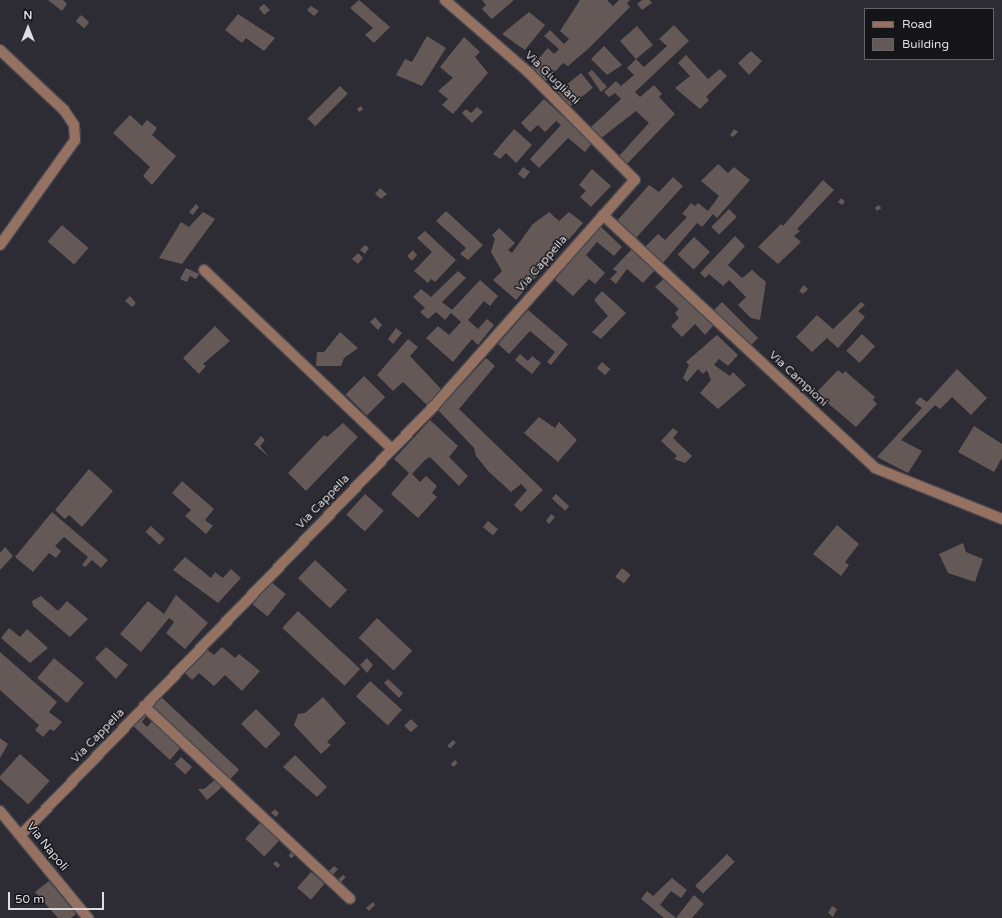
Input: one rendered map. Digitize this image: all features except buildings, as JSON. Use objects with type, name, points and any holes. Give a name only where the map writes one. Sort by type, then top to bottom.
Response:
[{"type":"street","name":"Via Giugliani","points":[[446,0],[528,72],[635,180]]},
{"type":"street","points":[[0,50],[64,110],[74,125],[75,140],[0,245]]},
{"type":"street","name":"Via Cappella","points":[[21,835],[392,449],[635,180]]},
{"type":"street","name":"Via Campioni","points":[[603,215],[874,468],[1002,519]]},
{"type":"street","points":[[204,270],[392,449]]},
{"type":"street","points":[[144,706],[350,899]]},
{"type":"street","name":"Via Napoli","points":[[0,811],[88,918]]}]
